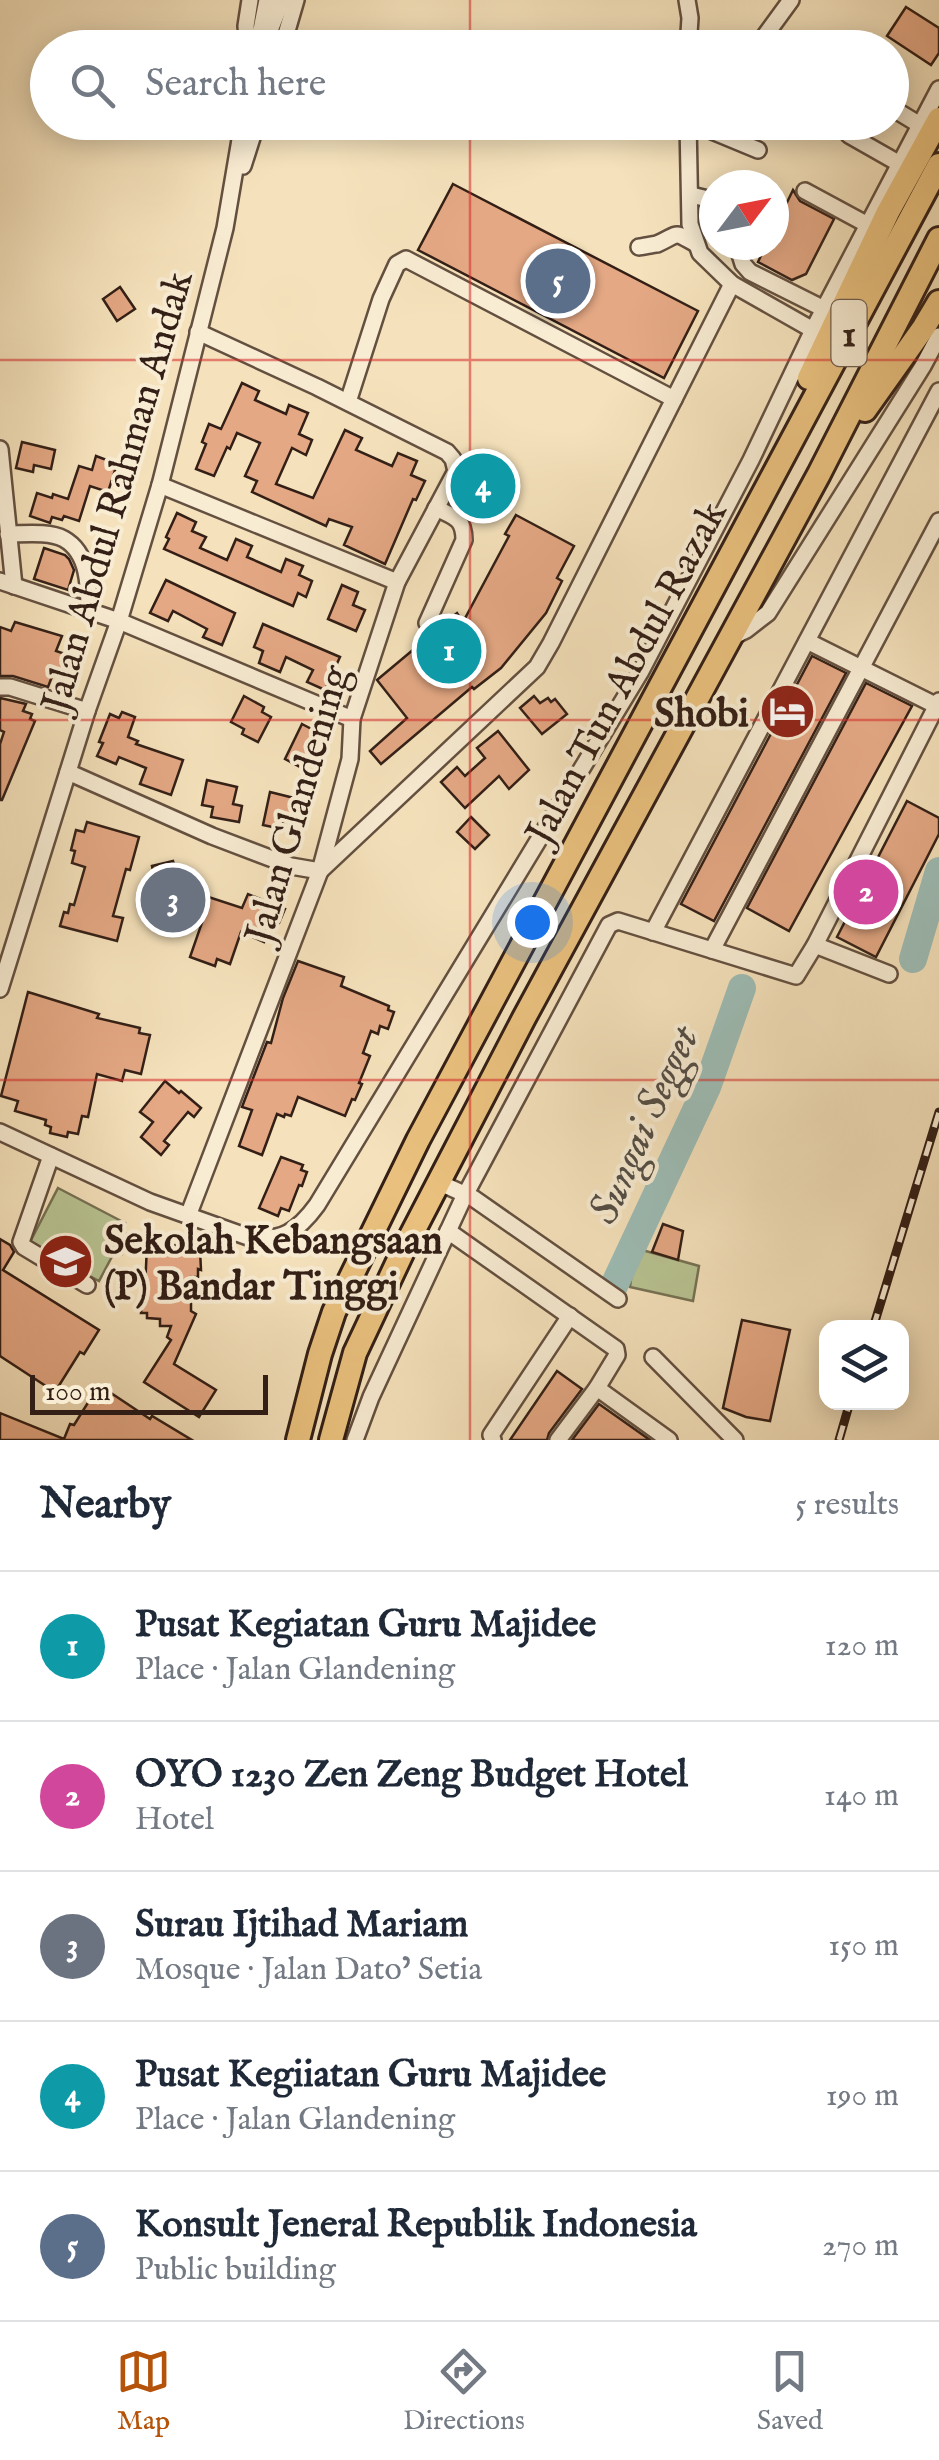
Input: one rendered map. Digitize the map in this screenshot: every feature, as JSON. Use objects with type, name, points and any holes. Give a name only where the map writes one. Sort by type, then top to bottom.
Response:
[{"type":"highway","points":[[759,500],[758,464],[930,122]]},
{"type":"highway","name":"Jalan Tun Abdul Razak","points":[[298,1440],[334,1312],[409,1157],[939,165]]},
{"type":"highway","name":"Jalan Tun Abdul Razak","points":[[331,1440],[355,1353],[403,1251],[524,1018],[820,474],[939,239]]},
{"type":"highway","points":[[820,474],[939,302]]},
{"type":"street","points":[[246,30],[250,0]]},
{"type":"street","points":[[263,30],[267,0]]},
{"type":"street","points":[[269,30],[282,0]]},
{"type":"street","points":[[287,30],[296,0]]},
{"type":"street","points":[[687,0],[689,30]]},
{"type":"street","points":[[769,30],[791,0]]},
{"type":"street","points":[[0,1132],[188,1216],[248,1237],[278,1238],[305,1220],[641,670],[758,464],[813,330],[900,164],[930,122],[939,89]]},
{"type":"street","name":"Jalan Abdul Rahman Andak","points":[[0,989],[160,486],[225,228],[240,140]]},
{"type":"street","points":[[225,228],[252,140]]},
{"type":"street","points":[[689,140],[690,224],[707,262],[732,284],[813,330]]},
{"type":"street","points":[[734,140],[758,150]]},
{"type":"street","points":[[858,140],[900,164]]},
{"type":"street","points":[[805,191],[868,226]]},
{"type":"street","points":[[691,195],[699,197]]},
{"type":"street","points":[[639,247],[678,234],[696,244]]},
{"type":"street","points":[[198,332],[348,402],[381,299],[397,264],[406,259],[674,399]]},
{"type":"street","points":[[742,260],[750,272],[824,309]]},
{"type":"street","points":[[68,772],[212,836],[291,866],[320,870],[536,667],[732,284]]},
{"type":"street","points":[[729,638],[768,613],[939,336]]},
{"type":"street","points":[[923,366],[939,375]]},
{"type":"street","points":[[654,932],[939,392]]},
{"type":"street","points":[[902,398],[927,414]]},
{"type":"street","name":"Jalan Glandening","points":[[188,1216],[320,870],[350,759],[352,720],[397,582],[456,471],[447,452],[348,402]]},
{"type":"street","points":[[0,449],[3,513],[8,534],[7,583],[118,622],[352,720]]},
{"type":"street","points":[[160,486],[397,582]]},
{"type":"street","points":[[427,623],[464,540],[464,528],[458,520],[436,508]]},
{"type":"street","points":[[712,950],[939,521]]},
{"type":"street","points":[[8,534],[48,535],[64,540],[86,571],[89,612]]},
{"type":"street","points":[[355,1440],[371,1397],[465,1195],[609,925],[618,922],[796,976],[815,945],[938,703],[807,641]]},
{"type":"street","points":[[0,686],[88,711]]},
{"type":"street","points":[[815,945],[888,974]]},
{"type":"street","points":[[51,1156],[21,1242],[88,1285]]},
{"type":"street","points":[[438,1182],[465,1195],[618,1299]]},
{"type":"street","points":[[448,1231],[616,1349],[617,1355],[597,1388],[558,1440]]},
{"type":"street","points":[[403,1251],[440,1248]]},
{"type":"street","points":[[493,1440],[491,1435],[570,1316]]},
{"type":"street","points":[[653,1357],[734,1440]]},
{"type":"street","points":[[597,1388],[669,1440]]},
{"type":"green space","points":[[58,1188],[125,1223],[122,1231],[131,1236],[122,1254],[115,1251],[99,1281],[29,1244]]},
{"type":"green space","points":[[635,1248],[699,1266],[693,1301],[630,1287]]},
{"type":"building","points":[[906,7],[939,28],[939,53],[931,65],[909,50],[909,30],[891,30]]},
{"type":"building","points":[[453,184],[698,311],[664,378],[418,250]]},
{"type":"building","points":[[793,190],[800,201],[834,219],[806,274],[792,280],[758,262],[789,260],[789,198]]},
{"type":"building","points":[[120,287],[135,309],[117,321],[103,299]]},
{"type":"building","points":[[242,383],[259,391],[255,400],[286,414],[289,405],[308,413],[299,434],[312,440],[306,455],[292,448],[276,484],[313,498],[345,430],[362,438],[356,450],[392,466],[398,453],[417,461],[411,475],[425,481],[385,564],[344,545],[352,527],[329,519],[326,526],[252,492],[257,481],[245,476],[260,443],[237,433],[214,476],[196,469],[209,424],[221,429]]},
{"type":"building","points":[[22,442],[55,450],[51,469],[34,465],[33,472],[16,468]]},
{"type":"building","points":[[96,456],[117,464],[108,492],[90,486],[79,521],[64,516],[62,520],[52,517],[50,523],[30,516],[37,493],[68,499],[79,466],[92,470]]},
{"type":"building","points":[[481,460],[507,475],[486,512],[460,497]]},
{"type":"building","points":[[177,513],[196,522],[192,531],[206,537],[200,548],[227,560],[236,539],[252,546],[247,557],[281,572],[286,559],[303,566],[299,575],[312,581],[306,597],[298,593],[293,606],[164,549]]},
{"type":"building","points":[[516,515],[574,546],[557,578],[562,581],[546,613],[501,668],[472,687],[381,764],[370,751],[407,718],[377,680],[457,613],[463,622],[509,536],[505,534]]},
{"type":"building","points":[[44,548],[69,559],[74,570],[68,590],[34,579]]},
{"type":"building","points":[[166,580],[235,613],[222,645],[203,637],[207,629],[173,611],[168,621],[150,613]]},
{"type":"building","points":[[342,585],[358,592],[353,605],[365,610],[356,631],[328,619]]},
{"type":"building","points":[[15,622],[62,636],[56,651],[68,655],[60,677],[53,674],[48,687],[0,676],[0,627],[11,631]]},
{"type":"building","points":[[263,624],[340,657],[325,690],[307,682],[313,670],[286,657],[280,672],[259,663],[263,651],[254,647]]},
{"type":"building","points":[[812,656],[846,673],[714,921],[681,904]]},
{"type":"building","points":[[866,683],[912,706],[789,931],[747,908]]},
{"type":"building","points":[[244,696],[264,707],[262,712],[271,717],[258,742],[242,734],[244,729],[231,722]]},
{"type":"building","points":[[534,696],[540,703],[555,699],[567,714],[542,734],[520,708]]},
{"type":"building","points":[[0,698],[26,704],[23,711],[32,714],[30,719],[35,721],[2,800],[0,744],[4,732],[0,730]]},
{"type":"building","points":[[122,712],[135,717],[128,737],[138,741],[136,744],[183,760],[171,795],[140,784],[146,768],[119,757],[116,764],[97,756],[110,714],[119,718]]},
{"type":"building","points":[[302,724],[319,733],[302,768],[285,759]]},
{"type":"building","points":[[498,731],[529,770],[509,789],[499,776],[465,808],[441,782],[457,767],[465,776],[485,758],[477,748]]},
{"type":"building","points":[[207,780],[237,787],[233,804],[242,806],[239,822],[211,817],[213,807],[202,805]]},
{"type":"building","points":[[270,792],[302,800],[297,823],[284,820],[282,829],[263,825]]},
{"type":"building","points":[[907,801],[939,818],[939,834],[876,957],[837,937]]},
{"type":"building","points":[[471,817],[489,835],[475,849],[457,832]]},
{"type":"building","points":[[87,822],[139,837],[113,916],[123,918],[117,941],[60,926],[64,912],[68,913],[70,904],[74,905],[85,867],[72,863],[75,851],[71,850],[76,830],[84,832]]},
{"type":"building","points":[[173,861],[176,872],[184,871],[190,891],[242,908],[248,894],[285,909],[279,923],[273,920],[264,942],[241,932],[230,964],[217,959],[215,966],[190,957],[205,914],[189,910],[152,913],[149,898],[158,896],[152,866]]},
{"type":"building","points":[[298,961],[344,977],[341,986],[389,1006],[388,1010],[394,1012],[388,1029],[380,1026],[378,1034],[371,1031],[363,1053],[370,1056],[359,1083],[362,1084],[345,1116],[298,1097],[291,1116],[277,1114],[262,1155],[239,1146],[252,1110],[242,1107],[267,1042],[271,1043]]},
{"type":"building","points":[[28,992],[99,1014],[97,1018],[140,1028],[139,1033],[150,1035],[141,1074],[125,1070],[122,1081],[97,1074],[88,1117],[82,1116],[78,1134],[68,1132],[67,1137],[50,1133],[46,1120],[15,1111],[18,1101],[1,1096]]},
{"type":"building","points":[[165,1081],[201,1108],[194,1117],[188,1112],[164,1141],[169,1145],[161,1155],[141,1137],[153,1122],[140,1112]]},
{"type":"building","points":[[281,1157],[303,1165],[301,1170],[307,1172],[289,1211],[281,1208],[278,1216],[259,1208]]},
{"type":"building","points":[[663,1224],[683,1231],[678,1260],[652,1252]]},
{"type":"building","points":[[0,1239],[14,1252],[3,1270],[99,1330],[55,1392],[0,1356]]},
{"type":"building","points":[[147,1244],[195,1246],[195,1250],[200,1250],[201,1270],[198,1269],[198,1277],[191,1277],[191,1311],[196,1314],[174,1364],[216,1390],[199,1417],[144,1382],[171,1340],[167,1337],[171,1326],[160,1326],[160,1319],[141,1313]]},
{"type":"building","points":[[742,1320],[790,1330],[770,1421],[723,1408]]},
{"type":"building","points":[[557,1371],[582,1389],[547,1440],[510,1440]]},
{"type":"building","points":[[99,1385],[150,1419],[152,1416],[192,1440],[0,1440],[0,1413],[64,1439],[70,1424],[74,1425]]},
{"type":"building","points":[[599,1404],[650,1440],[572,1440]]},
{"type":"waterway","name":"Sungai Segget","points":[[913,959],[939,871]]},
{"type":"waterway","name":"Sungai Segget","points":[[612,1290],[707,1087],[742,988]]},
{"type":"railway","points":[[875,1320],[939,1112]]},
{"type":"railway","points":[[839,1440],[848,1410]]},
{"type":"place","name":"Konsult Jeneral Republik Indonesia","points":[[558,281]]},
{"type":"place","name":"Pusat Kegiiatan Guru Majidee","points":[[483,486]]},
{"type":"place","name":"Pusat Kegiatan Guru Majidee","points":[[449,651]]},
{"type":"place","name":"Shobi","points":[[788,712]]},
{"type":"place","name":"OYO 1230 Zen Zeng Budget Hotel","points":[[866,892]]},
{"type":"place","name":"Surau Ijtihad Mariam","points":[[173,900]]},
{"type":"place","name":"Sekolah Kebangsaan (P) Bandar Tinggi","points":[[65,1262]]}]
